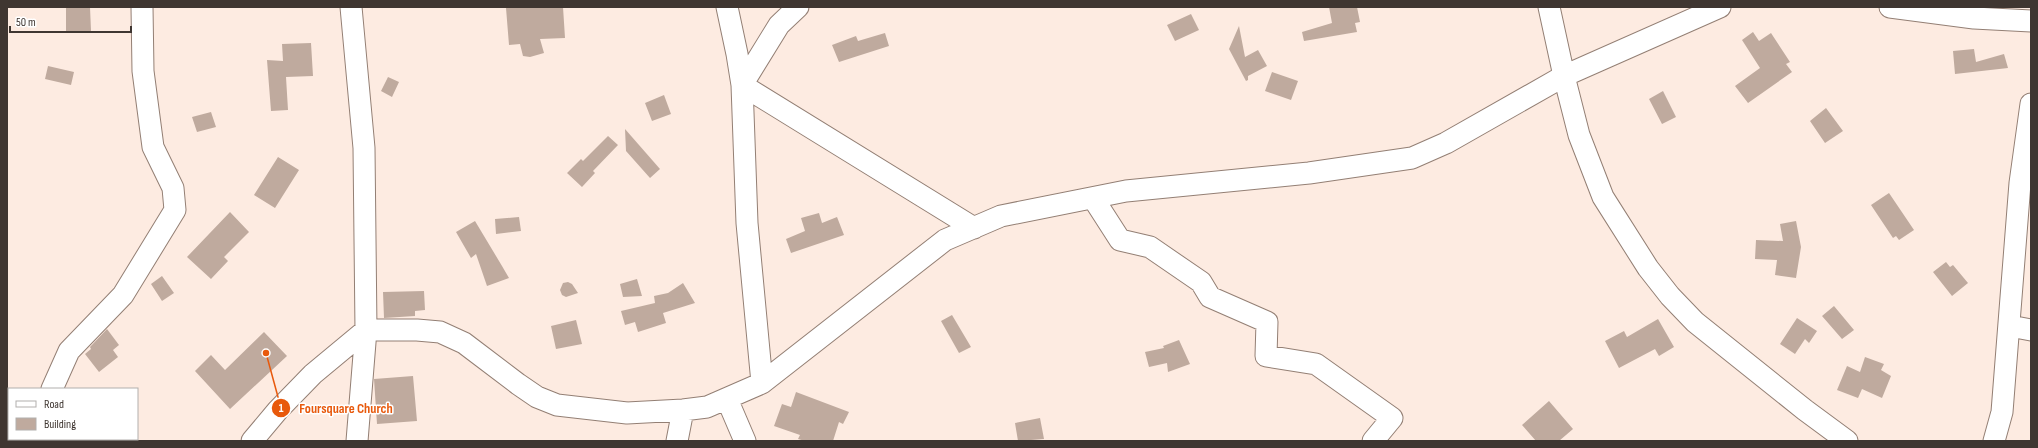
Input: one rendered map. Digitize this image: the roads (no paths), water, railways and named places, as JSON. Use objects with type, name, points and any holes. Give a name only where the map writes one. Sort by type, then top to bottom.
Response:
[{"type":"street","points":[[52,388],[69,351],[123,295],[175,210],[173,188],[153,147],[143,71],[142,7]]},
{"type":"street","points":[[351,7],[364,148],[366,330],[357,441]]},
{"type":"street","points":[[726,7],[737,54],[742,85],[747,223],[762,383]]},
{"type":"street","points":[[742,85],[779,25],[798,7]]},
{"type":"street","points":[[1549,7],[1579,135],[1603,197],[1648,268],[1670,296],[1695,322],[1805,410],[1847,441]]},
{"type":"street","points":[[252,441],[278,410],[313,374],[366,330],[417,330],[440,332],[464,343],[518,384],[537,396],[557,405],[627,413],[708,407],[762,383],[945,240],[1001,216],[1126,191],[1316,172],[1412,158],[1446,144],[1564,76],[1720,7]]},
{"type":"street","points":[[1890,7],[1974,18],[2031,21]]},
{"type":"street","points":[[742,85],[974,228]]},
{"type":"street","points":[[1994,441],[2002,412],[2025,184],[2031,104]]},
{"type":"street","points":[[1092,198],[1120,240],[1150,247],[1201,282],[1210,297],[1267,322],[1266,356],[1316,364],[1392,418],[1373,441]]},
{"type":"street","points":[[2010,326],[2031,330]]},
{"type":"street","points":[[727,399],[745,441]]},
{"type":"street","points":[[676,441],[683,410]]},
{"type":"place","name":"Foursquare Church","points":[[266,353]]}]
